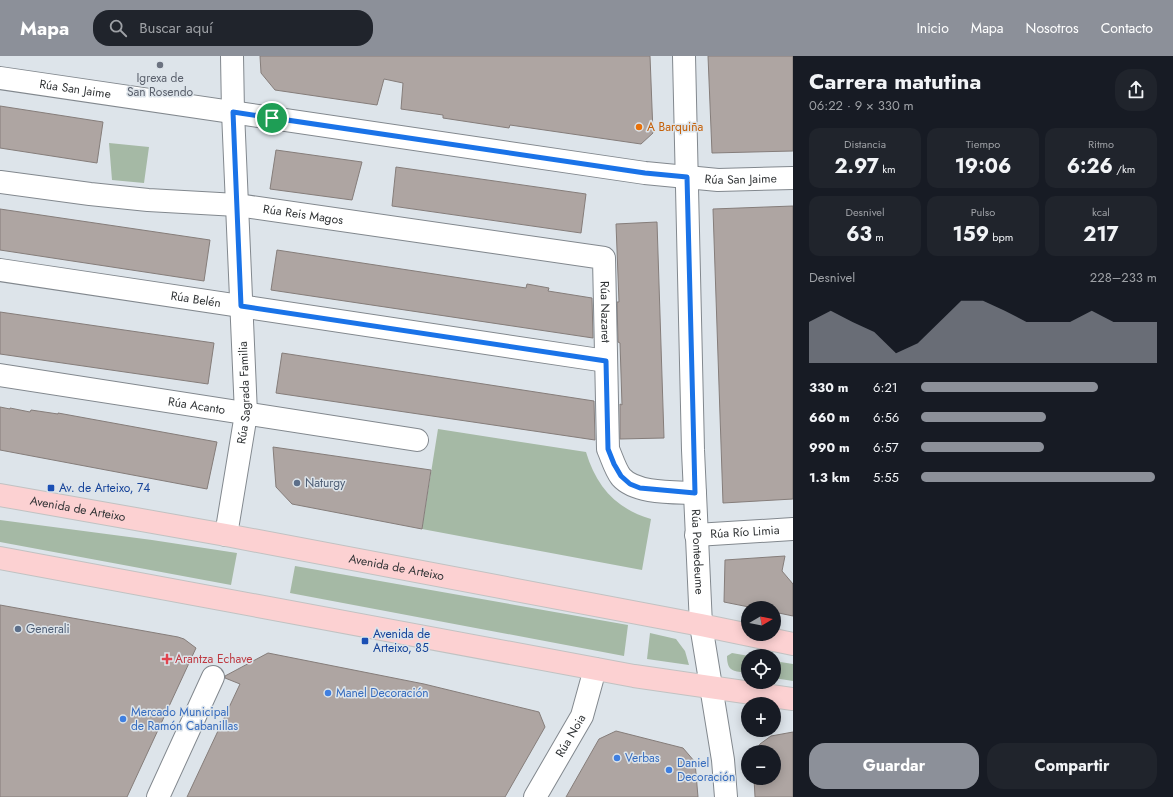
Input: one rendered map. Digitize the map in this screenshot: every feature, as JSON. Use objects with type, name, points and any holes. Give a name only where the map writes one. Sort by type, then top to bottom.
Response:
[{"type":"main road","name":"Avenida de Arteixo","points":[[0,494],[226,535],[793,644]]},
{"type":"main road","points":[[0,558],[634,676],[793,699]]},
{"type":"street","name":"Rúa Sagrada Familia","points":[[226,535],[246,414],[232,56]]},
{"type":"street","name":"Rúa Pontedeume","points":[[684,56],[696,535],[700,625],[723,760],[726,797]]},
{"type":"street","name":"Rúa San Jaime","points":[[0,78],[629,171],[718,180],[793,178]]},
{"type":"street","name":"Rúa Reis Magos","points":[[0,182],[148,200],[237,205],[604,258]]},
{"type":"street","name":"Rúa Nazaret","points":[[604,258],[608,449],[621,476],[630,484],[640,488],[695,493]]},
{"type":"street","name":"Rúa Belén","points":[[0,270],[606,361]]},
{"type":"street","name":"Rúa Acanto","points":[[0,375],[417,440]]},
{"type":"street","name":"Rúa Río Limia","points":[[696,535],[793,529]]},
{"type":"street","name":"Rúa Noia","points":[[535,797],[582,716],[595,669]]},
{"type":"street","points":[[158,797],[213,677]]},
{"type":"green space","points":[[109,143],[149,147],[144,183],[112,180]]},
{"type":"green space","points":[[438,429],[586,452],[595,475],[609,494],[627,509],[651,519],[642,570],[422,529]]},
{"type":"green space","points":[[0,520],[237,553],[231,585],[0,542]]},
{"type":"green space","points":[[295,566],[628,625],[624,656],[290,593]]},
{"type":"green space","points":[[650,633],[676,639],[685,651],[689,665],[647,659]]},
{"type":"green space","points":[[732,653],[741,655],[741,672],[732,670],[730,668],[727,661],[727,656]]},
{"type":"green space","points":[[781,662],[793,664],[793,681],[781,679]]},
{"type":"building","points":[[260,56],[650,56],[653,133],[641,144],[510,125],[509,128],[443,118],[443,115],[401,109],[403,83],[384,79],[377,105],[275,90],[261,73]]},
{"type":"building","points":[[708,56],[793,56],[793,151],[712,153]]},
{"type":"building","points":[[0,106],[103,122],[97,163],[0,148]]},
{"type":"building","points":[[276,150],[362,162],[352,200],[270,189]]},
{"type":"building","points":[[396,167],[586,194],[581,233],[392,206]]},
{"type":"building","points":[[793,206],[793,499],[723,503],[713,209]]},
{"type":"building","points":[[0,209],[210,240],[204,281],[0,250]]},
{"type":"building","points":[[657,222],[664,438],[620,439],[620,404],[622,405],[620,343],[618,342],[617,302],[619,302],[616,224]]},
{"type":"building","points":[[277,250],[526,288],[527,284],[549,288],[548,291],[592,298],[593,338],[271,290]]},
{"type":"building","points":[[0,312],[214,343],[208,384],[0,354]]},
{"type":"building","points":[[282,353],[594,401],[595,440],[276,393]]},
{"type":"building","points":[[0,407],[30,412],[31,410],[58,413],[217,442],[207,489],[0,450]]},
{"type":"building","points":[[273,447],[431,470],[422,529],[292,504],[276,487]]},
{"type":"building","points":[[785,556],[782,571],[793,584],[793,616],[781,613],[781,601],[741,601],[741,605],[724,602],[725,560]]},
{"type":"building","points":[[0,605],[178,637],[184,639],[196,648],[127,797],[0,797]]},
{"type":"building","points":[[268,653],[424,684],[539,712],[545,727],[505,797],[187,797],[240,684],[225,678],[225,676]]},
{"type":"building","points":[[616,731],[683,748],[695,762],[698,797],[566,797],[599,739]]},
{"type":"building","points":[[793,732],[793,797],[755,797],[754,785],[781,785],[781,745],[759,745],[770,737],[781,737],[781,734]]},
{"type":"place","name":"Igrexa de San Rosendo","points":[[160,65]]},
{"type":"place","name":"A Barquiña","points":[[639,127]]},
{"type":"place","name":"Naturgy","points":[[297,483]]},
{"type":"place","name":"Av. de Arteixo, 74","points":[[51,488]]},
{"type":"place","name":"Generali","points":[[18,629]]},
{"type":"place","name":"Avenida de Arteixo, 85","points":[[365,641]]},
{"type":"place","name":"Arantza Echave","points":[[167,659]]},
{"type":"place","name":"Manel Decoración","points":[[328,693]]},
{"type":"place","name":"Mercado Municipal de Ramón Cabanillas","points":[[123,719]]},
{"type":"place","name":"Verbas","points":[[617,758]]},
{"type":"place","name":"Daniel Decoración","points":[[669,770]]},
{"type":"route","points":[[233,112],[272,118],[645,173],[687,177],[695,493],[640,488],[630,484],[621,476],[608,449],[606,361],[241,306],[233,112]]}]
